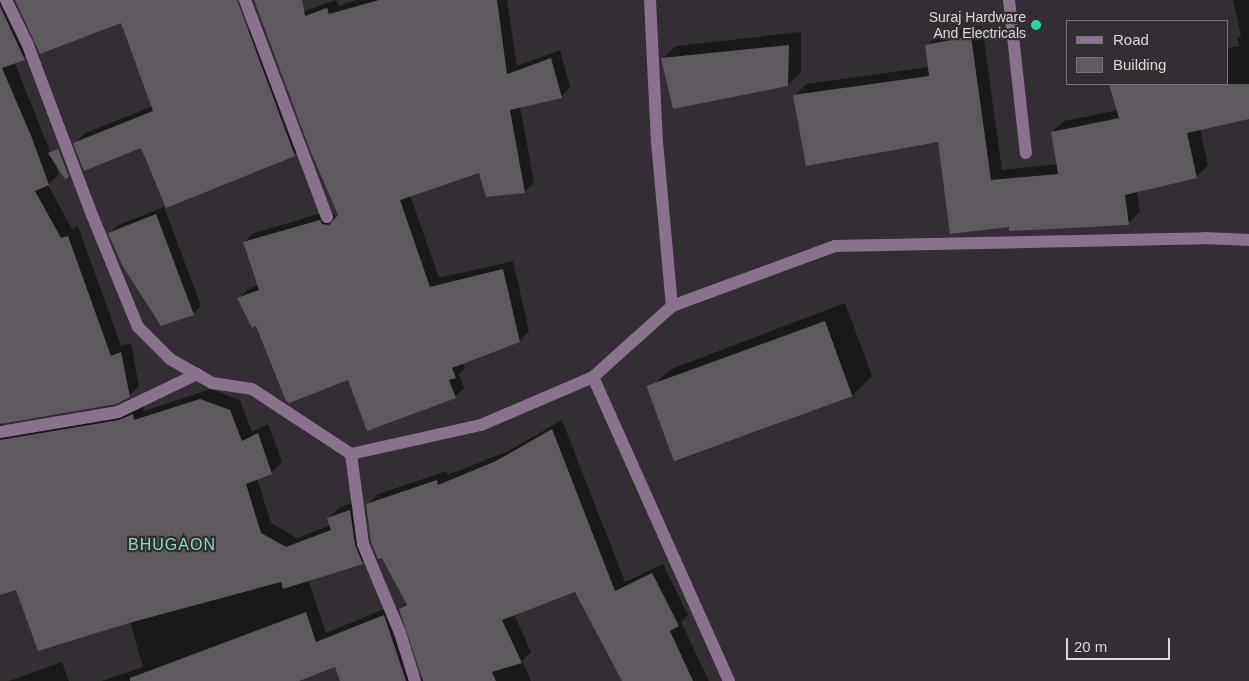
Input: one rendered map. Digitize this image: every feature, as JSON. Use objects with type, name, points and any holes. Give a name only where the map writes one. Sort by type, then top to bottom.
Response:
[{"type":"street","points":[[6,0],[27,43],[92,215],[138,327],[170,359],[212,383],[252,389],[351,454],[481,425],[593,377],[672,306],[835,246],[1205,238],[1249,240]]},
{"type":"street","points":[[246,0],[327,217]]},
{"type":"street","points":[[650,0],[657,142],[672,306]]},
{"type":"street","points":[[1009,0],[1026,153]]},
{"type":"street","points":[[0,432],[118,412],[197,374]]},
{"type":"street","points":[[593,377],[729,681]]},
{"type":"street","points":[[351,454],[363,544],[400,632],[415,681]]},
{"type":"building","points":[[15,0],[237,0],[295,156],[166,208],[141,148],[84,171],[73,143],[153,111],[121,23],[40,54]]},
{"type":"building","points":[[254,0],[302,0],[305,16],[327,8],[329,14],[379,0],[497,0],[507,74],[551,58],[562,98],[510,110],[525,193],[486,197],[479,173],[400,200],[430,287],[503,269],[520,342],[452,368],[456,378],[449,380],[456,398],[367,431],[348,380],[289,403],[286,401],[256,326],[252,328],[237,298],[259,290],[243,242],[320,220],[322,224],[329,225],[338,215],[310,150]]},
{"type":"building","points":[[0,6],[25,60],[2,68],[32,138],[49,185],[35,191],[61,238],[68,236],[111,356],[121,352],[130,397],[116,404],[0,424]]},
{"type":"building","points":[[971,36],[991,180],[1058,174],[1051,132],[1119,118],[1109,85],[1249,84],[1249,119],[1187,133],[1197,178],[1125,195],[1129,225],[1009,231],[1009,227],[950,234],[938,142],[806,166],[793,95],[929,76],[925,45]]},
{"type":"building","points":[[789,45],[788,86],[673,109],[661,58]]},
{"type":"building","points":[[58,149],[69,177],[65,179],[48,153]]},
{"type":"building","points":[[156,214],[194,315],[161,326],[122,265],[108,233]]},
{"type":"building","points":[[825,321],[852,396],[674,461],[646,386]]},
{"type":"building","points":[[200,399],[230,410],[242,441],[258,433],[272,474],[246,484],[261,533],[286,547],[331,530],[327,518],[350,510],[355,545],[363,564],[283,589],[281,582],[129,623],[38,651],[16,590],[0,595],[0,440],[119,420],[133,414],[134,420]]},
{"type":"building","points":[[552,429],[615,591],[652,573],[679,626],[670,631],[693,681],[622,681],[575,592],[502,620],[522,663],[492,672],[496,681],[423,681],[399,609],[407,605],[382,558],[378,559],[371,542],[366,504],[437,480],[438,485],[496,461]]},
{"type":"building","points":[[306,612],[316,642],[384,615],[406,681],[340,681],[335,667],[299,681],[130,681],[130,678]]},
{"type":"place","name":"Suraj Hardware And Electricals","points":[[1036,25]]},
{"type":"district","name":"BHUGAON","points":[[172,545]]}]
